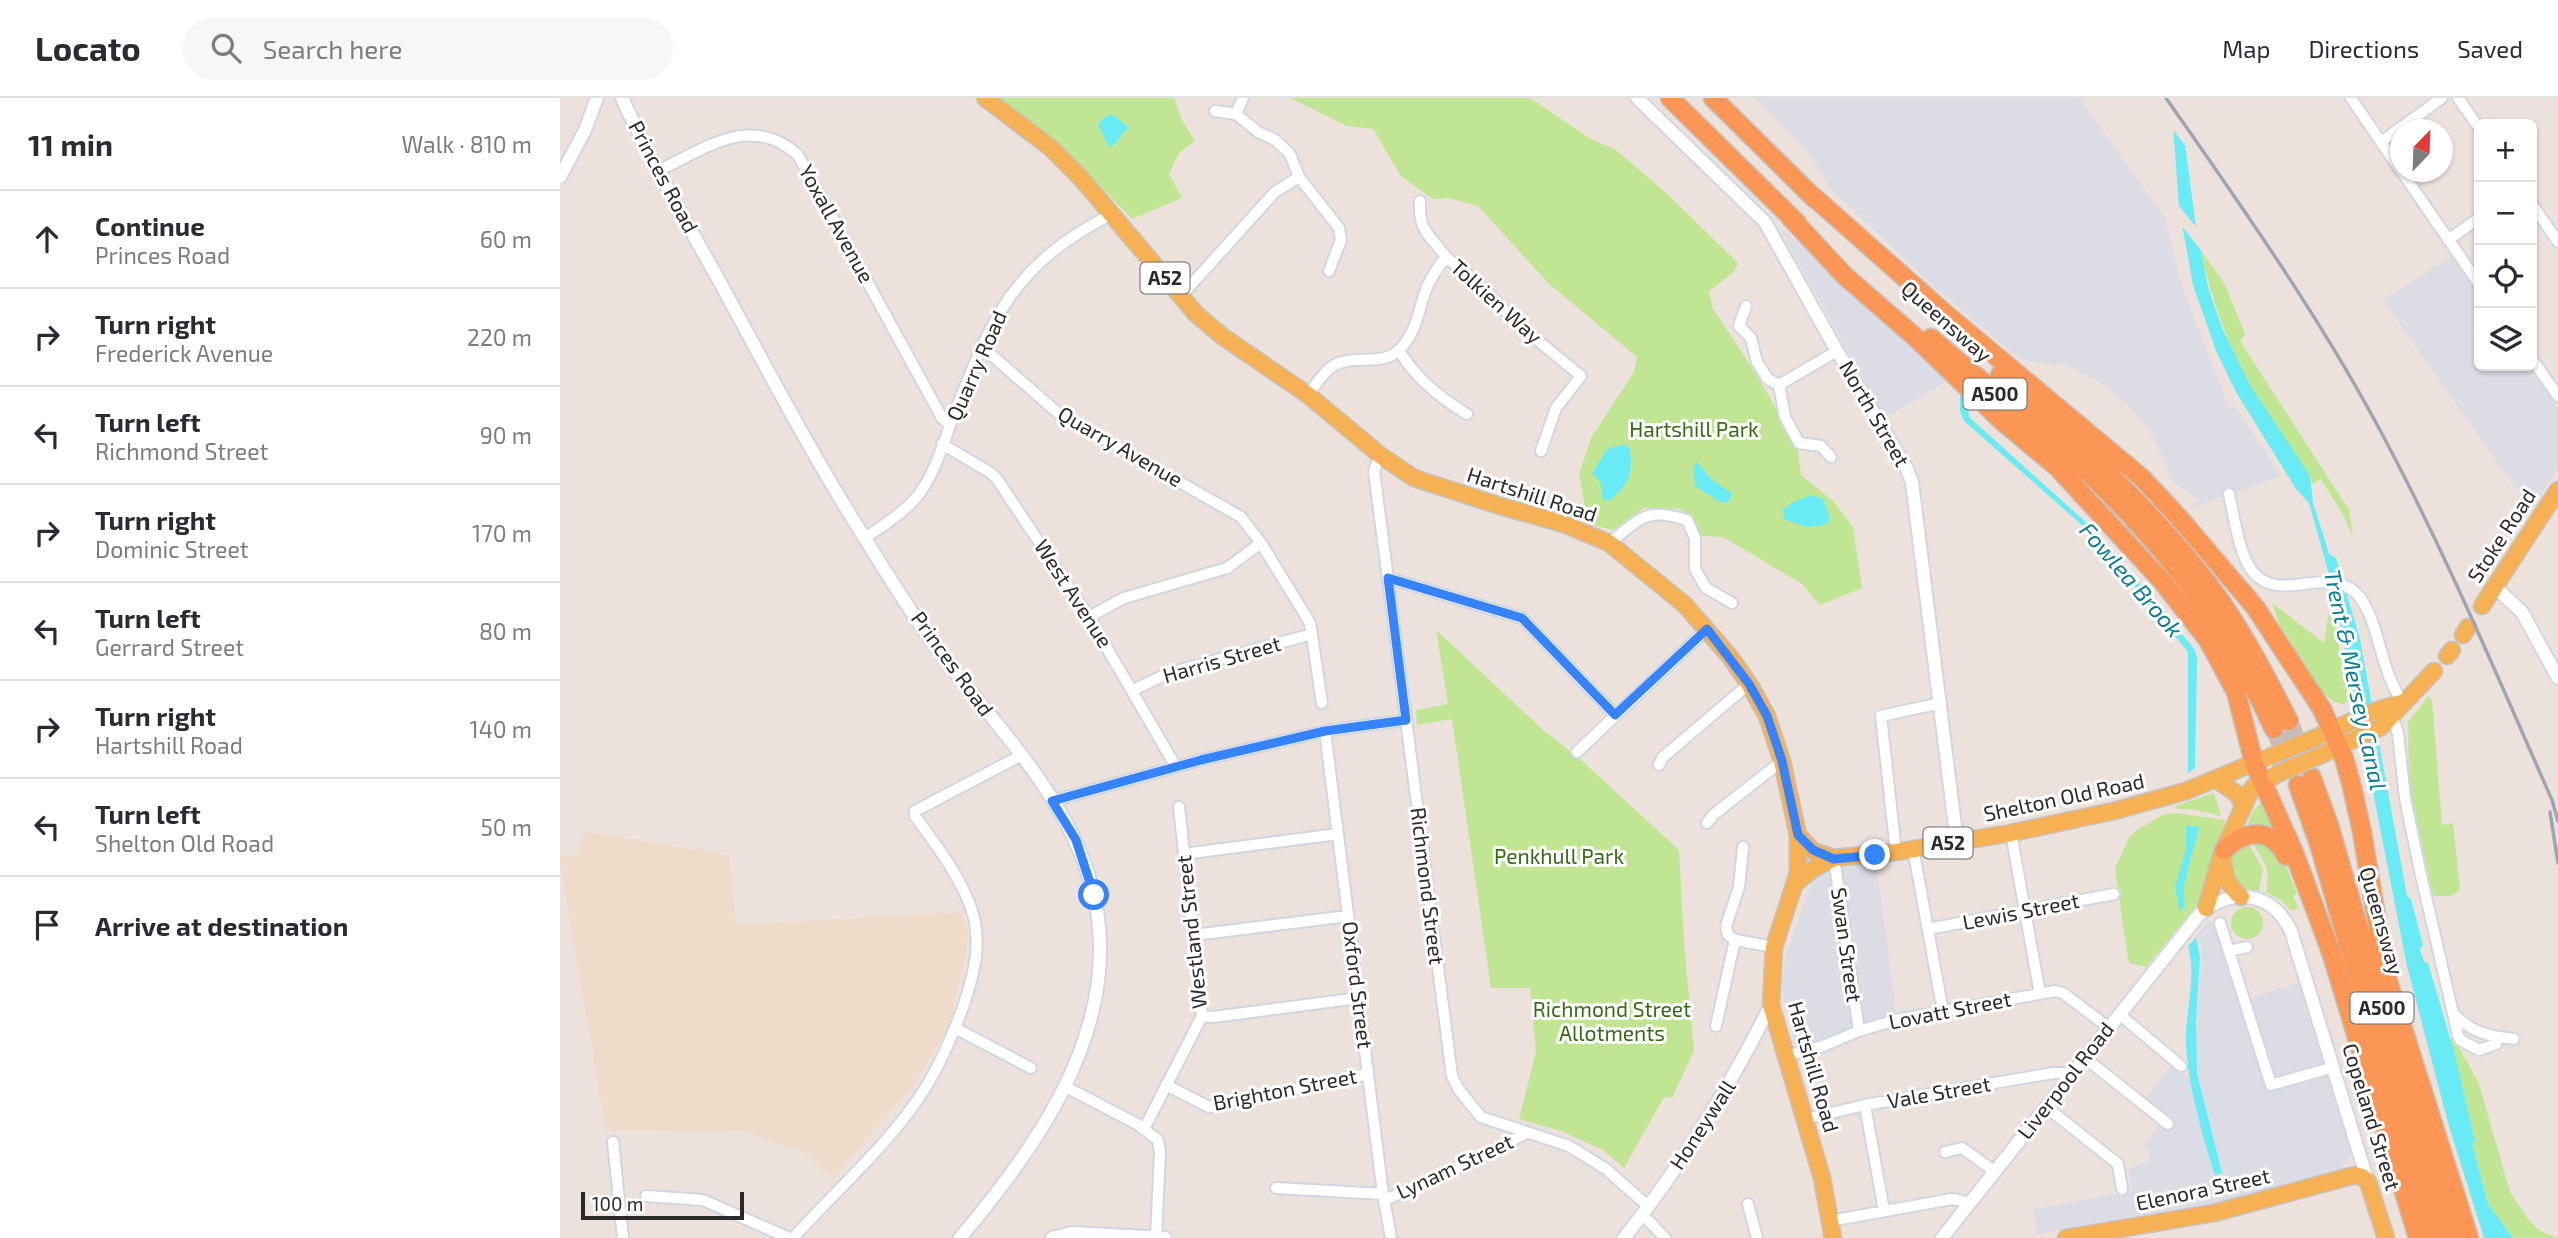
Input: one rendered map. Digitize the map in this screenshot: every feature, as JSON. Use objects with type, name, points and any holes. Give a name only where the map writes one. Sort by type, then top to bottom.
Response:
[{"type":"highway","name":"Queensway","points":[[1670,98],[1790,217],[2079,466],[2139,525],[2203,604],[2260,698],[2281,725],[2236,624],[2174,542],[2113,475],[1992,368],[1714,99]]},
{"type":"highway","points":[[1807,191],[1948,316],[2142,478],[2255,607],[2322,709],[2346,764],[2362,832],[2386,975],[2469,1238]]},
{"type":"highway","points":[[1790,217],[1845,276],[1915,337],[2001,420],[2057,467],[2162,581],[2200,629],[2222,664],[2269,778],[2320,922],[2418,1238]]},
{"type":"highway","name":"Queensway","points":[[2437,1238],[2399,1119],[2319,844],[2305,781],[2329,825],[2413,1115],[2453,1238]]},
{"type":"highway","points":[[2223,852],[2232,842],[2254,835],[2275,839],[2320,922]]},
{"type":"main road","name":"Hartshill Road","points":[[985,98],[1051,148],[1080,177],[1208,325],[1308,395],[1380,455],[1414,478],[1564,524],[1609,543],[1657,580],[1707,629],[1749,684],[1767,716],[1782,761],[1798,835],[1800,860],[1796,883],[1774,947],[1771,1005],[1822,1178],[1833,1238]]},
{"type":"main road","name":"Stoke Road","points":[[2482,606],[2558,489]]},
{"type":"main road","points":[[2335,739],[2388,712],[2434,671]]},
{"type":"main road","name":"Shelton Old Road","points":[[2244,805],[2251,790],[2269,778],[2321,755],[2349,723],[2388,712]]},
{"type":"main road","name":"Shelton Old Road","points":[[1796,883],[1813,869],[1834,859],[2011,833],[2114,811],[2186,791],[2261,760],[2335,739]]},
{"type":"main road","points":[[2206,908],[2223,852],[2244,805],[2237,794],[2217,780]]},
{"type":"main road","points":[[1798,835],[1813,850],[1834,859]]},
{"type":"main road","points":[[2223,852],[2224,875],[2229,885],[2241,897]]},
{"type":"main road","points":[[2347,1175],[2362,1177],[2368,1182]]},
{"type":"main road","name":"Elenora Street","points":[[2066,1238],[2214,1213],[2347,1175]]},
{"type":"main road","name":"Copeland Street","points":[[2368,1182],[2386,1238]]},
{"type":"street","points":[[560,177],[586,130],[597,98]]},
{"type":"street","name":"Princes Road","points":[[622,98],[658,171],[787,406],[864,538],[937,649],[1052,801],[1076,840],[1090,876],[1098,914],[1100,942],[1099,980],[1091,1017],[1064,1086],[1020,1161],[960,1238]]},
{"type":"street","points":[[1236,114],[1243,98]]},
{"type":"street","name":"North Street","points":[[1637,98],[1765,222],[1912,482],[1958,842]]},
{"type":"street","points":[[2351,98],[2390,155]]},
{"type":"street","points":[[2381,142],[2442,98]]},
{"type":"street","points":[[2458,98],[2474,121]]},
{"type":"street","points":[[1215,111],[1236,114],[1251,127],[1283,146],[1296,163],[1299,177],[1339,228],[1341,240],[1329,271]]},
{"type":"street","name":"Yoxall Avenue","points":[[658,171],[722,139],[741,135],[766,136],[778,140],[799,155],[942,418],[950,425]]},
{"type":"street","points":[[1181,296],[1220,256],[1275,192],[1299,177]]},
{"type":"street","points":[[2408,182],[2474,277]]},
{"type":"street","points":[[1420,201],[1419,216],[1423,229],[1446,257]]},
{"type":"street","points":[[2537,211],[2558,242]]},
{"type":"street","name":"Quarry Road","points":[[864,538],[901,512],[922,489],[943,444],[981,346],[1013,289],[1047,254],[1083,229],[1112,214]]},
{"type":"street","points":[[2448,240],[2474,222]]},
{"type":"street","name":"Tolkien Way","points":[[1399,350],[1416,324],[1424,293],[1446,257],[1519,326],[1581,376],[1556,408],[1541,451]]},
{"type":"street","points":[[1746,306],[1739,326],[1752,338],[1757,362],[1768,379],[1779,385]]},
{"type":"street","name":"Quarry Avenue","points":[[981,346],[1058,413],[1241,517],[1261,543]]},
{"type":"street","points":[[1308,395],[1330,367],[1343,361],[1377,360],[1399,350],[1408,365],[1429,388],[1467,414]]},
{"type":"street","points":[[1779,385],[1837,351]]},
{"type":"street","points":[[2537,366],[2558,396]]},
{"type":"street","points":[[1779,385],[1785,417],[1799,443],[1821,446],[1831,457]]},
{"type":"street","name":"West Avenue","points":[[943,444],[997,479],[1089,617],[1176,767]]},
{"type":"street","name":"Richmond Street","points":[[1380,455],[1374,471],[1452,1076],[1459,1090],[1481,1117],[1569,1146],[1593,1159],[1646,1211],[1665,1238]]},
{"type":"street","points":[[2229,494],[2245,559],[2253,573],[2278,585],[2291,586],[2330,580],[2356,592],[2363,602],[2388,679],[2388,712],[2398,733],[2405,798],[2455,1026],[2476,1041],[2496,1044]]},
{"type":"street","points":[[1609,543],[1645,516],[1665,513],[1688,520],[1695,538],[1695,569],[1706,588],[1732,603]]},
{"type":"street","points":[[1089,617],[1124,598],[1227,568],[1261,543],[1310,623],[1322,703]]},
{"type":"street","points":[[1388,578],[1522,618],[1615,715]]},
{"type":"street","points":[[2495,587],[2522,612],[2558,678]]},
{"type":"street","points":[[1577,752],[1707,629]]},
{"type":"street","name":"Harris Street","points":[[1133,690],[1169,673],[1312,634]]},
{"type":"street","points":[[1659,765],[1662,758],[1749,684]]},
{"type":"street","points":[[1896,852],[1881,716],[1941,703]]},
{"type":"street","points":[[1052,801],[1176,767],[1325,731],[1406,720]]},
{"type":"street","name":"Oxford Street","points":[[1325,731],[1391,1238]]},
{"type":"street","points":[[646,1196],[703,1200],[791,1238],[881,1146],[925,1089],[955,1028],[976,961],[976,930],[971,909],[940,850],[915,817],[915,811],[918,807],[968,785],[1020,756]]},
{"type":"street","points":[[1707,824],[1713,815],[1782,761]]},
{"type":"street","name":"Westland Street","points":[[1144,1129],[1202,1016],[1179,807]]},
{"type":"street","points":[[2011,833],[2040,994]]},
{"type":"street","points":[[1184,854],[1338,834]]},
{"type":"street","points":[[1743,847],[1735,873],[1739,887],[1726,926],[1728,934],[1735,940],[1774,947]]},
{"type":"street","points":[[1913,848],[1943,1012]]},
{"type":"street","name":"Swan Street","points":[[1834,859],[1859,1031]]},
{"type":"street","name":"Lewis Street","points":[[1928,929],[2114,894]]},
{"type":"street","points":[[2206,908],[2227,899],[2241,897]]},
{"type":"street","name":"Copeland Street","points":[[2241,897],[2267,903],[2286,920],[2297,947],[2368,1182]]},
{"type":"street","name":"Liverpool Road","points":[[1942,1236],[2206,908]]},
{"type":"street","points":[[1194,936],[1348,916]]},
{"type":"street","points":[[2220,923],[2271,1085],[2334,1067]]},
{"type":"street","points":[[1716,1026],[1735,940]]},
{"type":"street","points":[[2229,951],[2247,947]]},
{"type":"street","name":"Lovatt Street","points":[[1786,1056],[1896,1020],[2055,991],[2063,993],[2108,1027]]},
{"type":"street","points":[[1202,1016],[1213,1017],[1359,998]]},
{"type":"street","name":"Honeywall","points":[[1624,1238],[1646,1211],[1729,1087],[1771,1005]]},
{"type":"street","points":[[2452,1012],[2463,1023],[2481,1034],[2514,1039]]},
{"type":"street","points":[[2119,1014],[2181,1066]]},
{"type":"street","points":[[955,1028],[1031,1068]]},
{"type":"street","points":[[2085,1058],[2168,1124]]},
{"type":"street","name":"Vale Street","points":[[1805,1119],[1865,1105],[2053,1073],[2073,1073]]},
{"type":"street","name":"Brighton Street","points":[[1166,1085],[1209,1107],[1368,1074]]},
{"type":"street","points":[[1052,1238],[1161,1237],[1158,1140],[1144,1129],[1064,1086]]},
{"type":"street","points":[[1865,1105],[1884,1211]]},
{"type":"street","points":[[2046,1107],[2118,1164],[2122,1189]]},
{"type":"street","name":"Lynam Street","points":[[1384,1197],[1479,1158],[1526,1133]]},
{"type":"street","points":[[613,1142],[623,1238]]},
{"type":"street","points":[[1945,1152],[1962,1148],[1994,1171]]},
{"type":"street","points":[[2347,1175],[2357,1162],[2360,1149]]},
{"type":"street","points":[[1276,1188],[1384,1197]]},
{"type":"street","points":[[1830,1221],[1952,1199],[1967,1205]]},
{"type":"street","points":[[1748,1204],[1757,1238]]},
{"type":"shaded area","points":[[1756,98],[2079,98],[2165,218],[2180,281],[2229,408],[2235,406],[2281,476],[2191,508],[2198,499],[2174,483],[2149,429],[2127,404],[2101,383],[2075,369],[2059,363],[2056,366],[2018,358],[1930,283],[1830,188],[1808,152]]},
{"type":"shaded area","points":[[1785,231],[1947,381],[1885,418],[1782,232]]},
{"type":"shaded area","points":[[2452,256],[2474,289],[2474,371],[2532,371],[2558,408],[2558,468],[2531,510],[2383,300]]},
{"type":"shaded area","points":[[586,831],[729,855],[736,925],[961,912],[968,930],[965,959],[949,1026],[914,1083],[833,1179],[804,1152],[742,1131],[606,1130],[560,863],[560,857],[576,855]]},
{"type":"shaded area","points":[[1876,863],[1896,1012],[1833,1041],[1796,1049],[1784,1001],[1782,979],[1787,952],[1813,878],[1825,871]]},
{"type":"shaded area","points":[[2209,920],[2214,921],[2240,1001],[2298,983],[2352,1155],[2342,1168],[2246,1199],[2037,1234],[2034,1209],[2133,1191],[2129,1169],[2149,1161],[2148,1149],[2144,1145],[2159,1126],[2164,1129],[2172,1119],[2146,1098],[2171,1065],[2191,1079],[2215,1175],[2195,1048],[2202,947],[2196,937]]},
{"type":"green space","points":[[999,98],[1174,98],[1182,120],[1195,141],[1179,153],[1169,174],[1182,198],[1132,219],[1062,146]]},
{"type":"green space","name":"Hartshill Park","points":[[1290,98],[1530,98],[1591,139],[1616,150],[1664,191],[1738,263],[1734,272],[1709,291],[1713,309],[1756,374],[1797,444],[1801,475],[1834,502],[1853,527],[1862,588],[1820,605],[1802,584],[1723,537],[1701,536],[1682,509],[1644,508],[1613,530],[1588,524],[1579,474],[1591,438],[1634,372],[1637,357],[1548,283],[1478,206],[1448,198],[1433,199],[1401,176],[1373,129],[1347,126]]},
{"type":"green space","points":[[2200,249],[2224,283],[2245,334],[2240,341],[2349,510],[2353,537],[2321,479],[2312,484],[2310,476],[2242,369],[2220,319]]},
{"type":"green space","points":[[2272,603],[2324,643],[2329,610],[2350,701],[2344,704],[2334,702],[2323,693],[2279,624]]},
{"type":"green space","points":[[1436,630],[1543,730],[1581,760],[1679,850],[1694,1051],[1672,1098],[1664,1097],[1624,1168],[1603,1150],[1561,1131],[1519,1119],[1536,1052],[1530,988],[1491,988],[1452,719],[1417,725],[1416,710],[1448,704]]},
{"type":"green space","points":[[2429,696],[2432,700],[2442,825],[2453,823],[2460,890],[2451,896],[2433,896],[2409,784],[2408,722]]},
{"type":"green space","points":[[2214,793],[2221,816],[2197,810],[2177,809],[2175,806]]},
{"type":"green space","points":[[2264,802],[2280,836],[2246,831],[2254,810]]},
{"type":"green space","points":[[2175,813],[2225,820],[2224,829],[2201,900],[2146,967],[2130,963],[2128,959],[2115,868],[2129,838],[2137,830],[2163,815]]},
{"type":"green space","points":[[2261,840],[2283,858],[2297,894],[2293,896],[2299,908],[2291,911],[2281,900],[2266,892],[2267,870],[2251,841]]},
{"type":"green space","points":[[2247,841],[2263,869],[2258,893],[2239,889],[2227,874],[2230,852]]},
{"type":"green space","points":[[2247,907],[2258,912],[2263,923],[2258,934],[2247,939],[2236,934],[2231,923],[2236,912]]},
{"type":"green space","points":[[2454,1038],[2479,1084],[2510,1192],[2528,1219],[2540,1231],[2558,1238],[2513,1238],[2488,1204],[2450,1039]]},
{"type":"water","name":"Trent & Mersey Canal","points":[[2171,98],[2185,144],[2196,228],[2209,291],[2223,330],[2250,385],[2310,476],[2313,503],[2329,554],[2336,558],[2360,639],[2407,896],[2411,899],[2423,945],[2420,949],[2424,962],[2428,963],[2454,1051],[2475,1141],[2472,1143],[2488,1204],[2513,1238],[2484,1238],[2448,1123],[2407,966],[2334,592],[2309,503],[2296,489],[2236,392],[2217,353],[2193,285],[2179,207]]},
{"type":"water","points":[[1112,114],[1129,128],[1109,147],[1098,125],[1103,118]]},
{"type":"water","name":"Fowlea Brook","points":[[1960,394],[1967,399],[1969,417],[2098,533],[2195,650],[2195,768],[2188,773],[2188,652],[2093,535],[1964,421],[1960,411]]},
{"type":"water","points":[[1624,444],[1629,448],[1631,457],[1628,478],[1615,496],[1609,501],[1603,500],[1600,482],[1592,473],[1607,449]]},
{"type":"water","points":[[1697,462],[1712,480],[1732,493],[1728,503],[1720,502],[1695,486],[1693,468]]},
{"type":"water","points":[[1811,495],[1823,499],[1830,519],[1825,525],[1806,527],[1784,519],[1783,508]]},
{"type":"water","points":[[2186,825],[2199,827],[2183,889],[2185,905],[2180,912],[2175,887],[2186,848]]},
{"type":"water","points":[[2196,937],[2200,957],[2196,1023],[2197,1074],[2222,1173],[2215,1175],[2196,1109],[2187,1058],[2186,1031],[2191,982],[2188,946]]},
{"type":"pier","points":[[2167,98],[2181,98],[2189,151],[2169,124]]},
{"type":"pier","points":[[2175,201],[2201,233],[2204,254],[2177,220]]},
{"type":"tunnel","points":[[2289,721],[2312,776]]},
{"type":"tunnel","points":[[2274,729],[2297,781]]},
{"type":"railway","points":[[2166,98],[2301,296],[2351,377],[2399,465],[2467,607],[2552,800],[2558,821]]},
{"type":"railway","points":[[2550,812],[2558,863]]},
{"type":"route","points":[[1094,895],[1090,876],[1076,840],[1052,801],[1201,760],[1325,731],[1406,720],[1388,578],[1522,618],[1615,715],[1707,629],[1749,684],[1767,716],[1782,761],[1798,835],[1809,848],[1834,859],[1875,855]]},
{"type":"park label","name":"Penkhull Park","points":[[1559,857]]},
{"type":"park label","name":"Richmond Street Allotments","points":[[1612,1022]]}]
